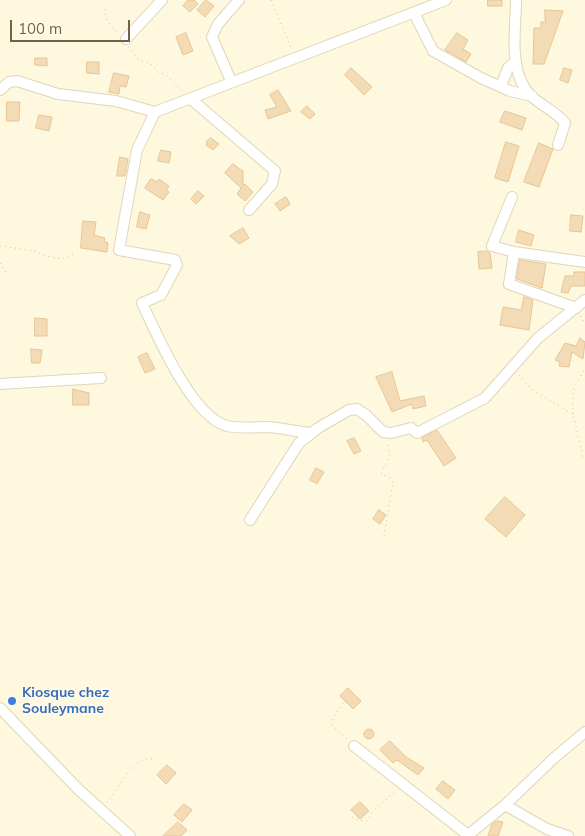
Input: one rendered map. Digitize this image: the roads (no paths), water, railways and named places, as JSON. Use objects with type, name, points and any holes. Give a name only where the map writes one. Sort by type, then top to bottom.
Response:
[{"type":"street","points":[[123,39],[162,0]]},
{"type":"street","points":[[231,81],[212,37],[218,24],[239,0]]},
{"type":"street","points":[[0,90],[10,82],[17,82],[58,94],[116,101],[155,112],[191,99],[231,81],[414,13],[430,2],[446,0]]},
{"type":"street","points":[[516,0],[516,61],[519,75],[532,96],[566,123],[558,145]]},
{"type":"street","points":[[414,13],[434,52],[465,70],[501,86],[532,96]]},
{"type":"street","points":[[501,86],[508,68],[516,61]]},
{"type":"street","points":[[191,99],[275,171],[272,184],[249,210]]},
{"type":"street","points":[[155,112],[138,150],[119,250],[175,260],[177,265],[161,295],[142,303],[152,324],[190,397],[213,420],[226,426],[289,429],[311,433]]},
{"type":"street","points":[[512,197],[492,246],[530,256],[585,262]]},
{"type":"street","points":[[514,252],[509,284],[576,308]]},
{"type":"street","points":[[250,520],[299,443],[311,433],[349,410],[357,409],[383,432],[391,433],[411,428],[417,433],[484,398],[538,338],[585,300]]},
{"type":"street","points":[[0,384],[101,378]]},
{"type":"street","points":[[0,708],[79,790],[130,836]]},
{"type":"street","points":[[354,746],[403,783],[467,836],[505,805],[554,758],[585,732]]},
{"type":"street","points":[[505,805],[547,829],[568,836]]},
{"type":"place","name":"Kiosque chez Souleymane","points":[[12,701]]}]
